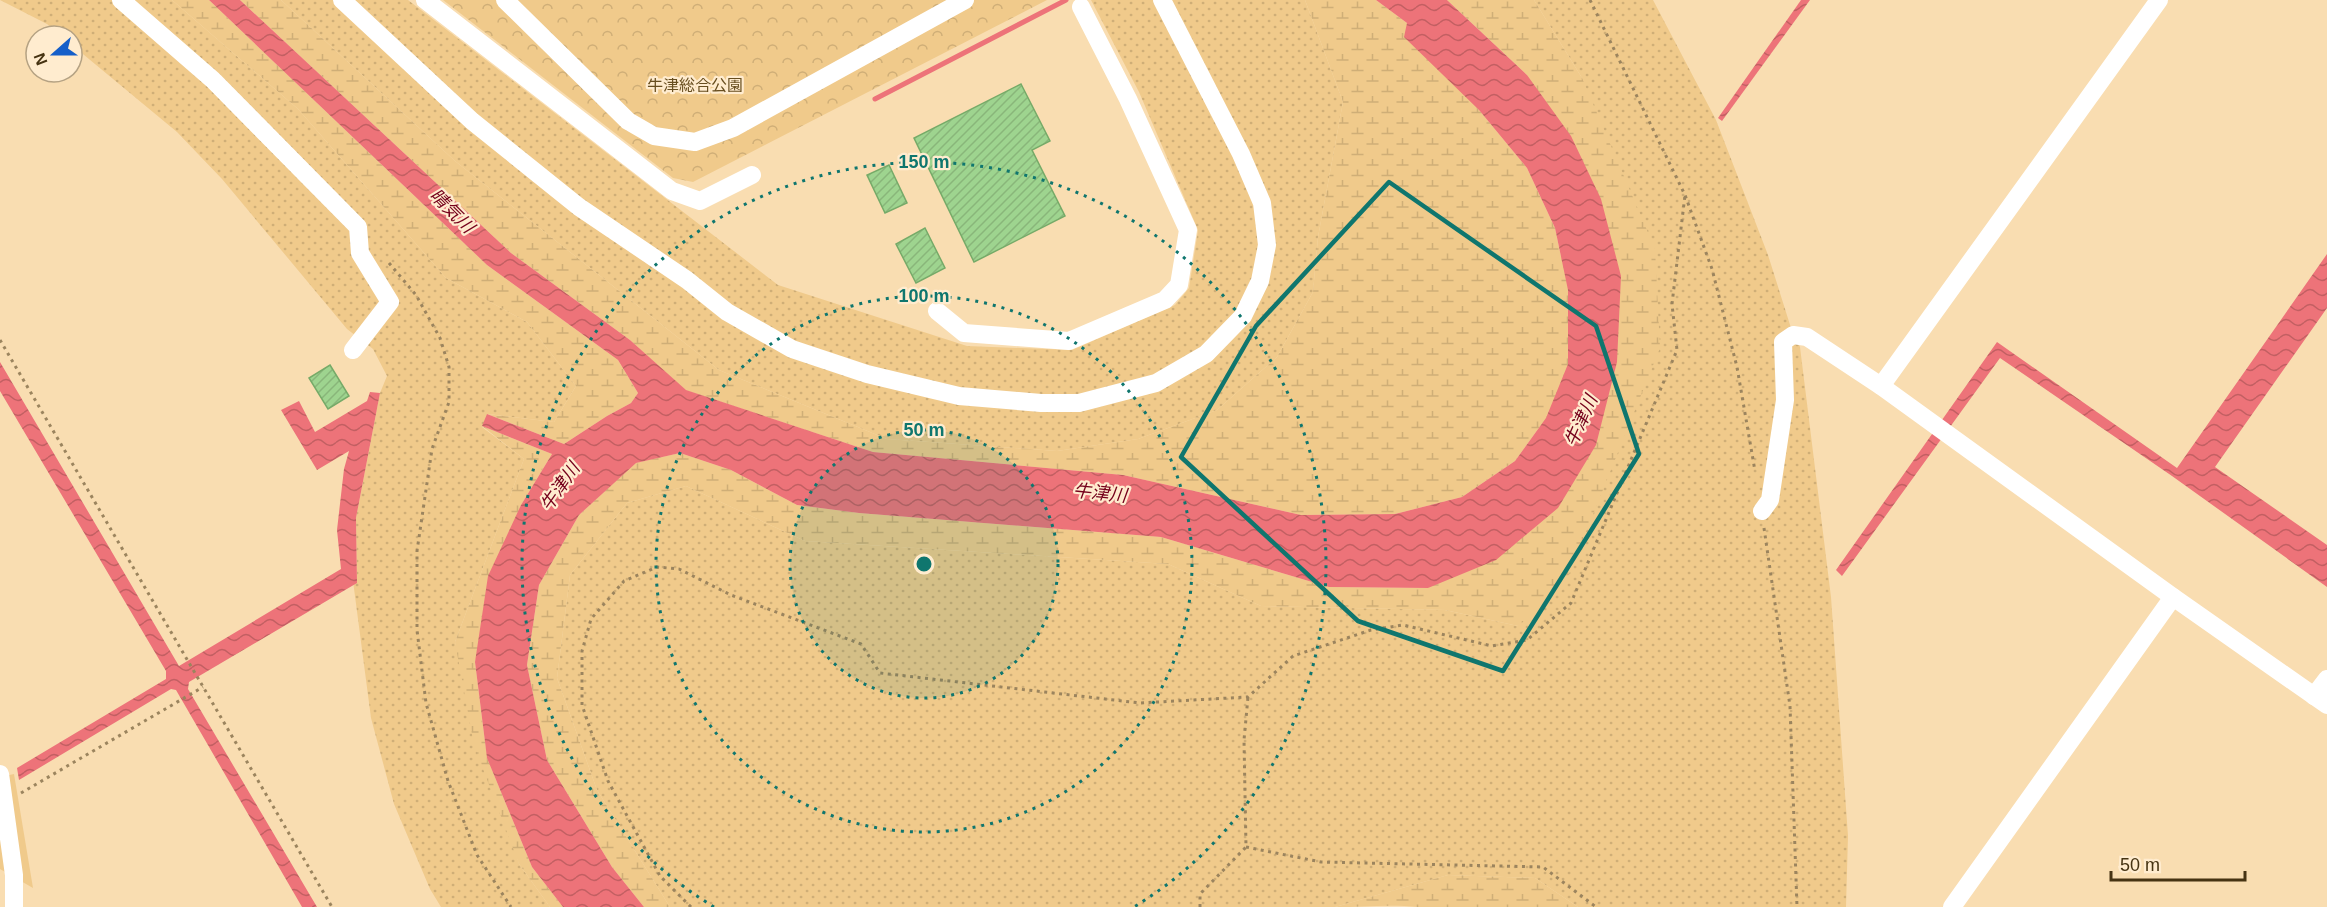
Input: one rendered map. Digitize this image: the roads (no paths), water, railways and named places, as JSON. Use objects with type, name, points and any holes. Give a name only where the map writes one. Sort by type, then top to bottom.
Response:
[{"type":"street","points":[[121,0],[213,80],[358,227],[360,253],[390,302],[353,351]]},
{"type":"street","points":[[342,0],[481,128],[579,207],[687,280],[727,312],[792,349],[867,374],[958,396],[1041,403],[1079,403],[1156,383],[1206,354],[1243,316],[1260,281],[1268,245],[1262,202],[1241,154],[1162,0]]},
{"type":"street","points":[[425,0],[672,191],[700,201],[752,176]]},
{"type":"street","points":[[505,0],[628,121],[654,136],[695,142],[733,128],[965,0]]},
{"type":"street","points":[[1881,386],[2159,0]]},
{"type":"street","points":[[937,311],[964,333],[1069,341],[1166,300],[1179,285],[1188,230],[1128,99],[1081,7]]},
{"type":"street","points":[[1762,511],[1770,500],[1785,400],[1783,342],[1794,335],[1808,337],[1881,386],[2320,700],[2327,679]]},
{"type":"street","points":[[1952,907],[2173,597]]},
{"type":"street","points":[[0,774],[14,875],[14,907]]},
{"type":"water","points":[[209,0],[240,0],[511,253],[630,340],[686,390],[873,452],[1123,475],[1301,515],[1395,514],[1462,497],[1515,461],[1546,418],[1568,364],[1568,290],[1555,228],[1527,168],[1479,110],[1404,37],[1407,23],[1376,0],[1447,0],[1527,75],[1571,136],[1601,199],[1621,276],[1617,362],[1596,445],[1558,508],[1496,560],[1428,588],[1329,587],[1161,537],[859,513],[797,505],[731,470],[680,453],[636,463],[579,515],[539,585],[527,665],[547,760],[612,867],[644,907],[563,907],[532,867],[487,758],[475,662],[488,576],[521,505],[552,454],[482,426],[487,414],[564,444],[631,403],[638,393],[618,360],[487,265]]},
{"type":"water","points":[[1801,0],[1810,0],[1722,121],[1718,118]]},
{"type":"water","points":[[2327,254],[2327,308],[2215,467],[2327,545],[2327,587],[2172,476],[2000,358],[1842,576],[1836,570],[1997,342],[2177,468]]},
{"type":"water","points":[[0,362],[179,666],[341,569],[337,530],[344,469],[349,451],[317,470],[281,410],[299,401],[315,432],[367,401],[370,392],[380,393],[356,518],[357,583],[189,682],[188,689],[317,907],[302,907],[176,690],[171,689],[19,780],[17,768],[166,679],[166,671],[0,391]]},
{"type":"waterway","points":[[875,99],[1066,0]]},
{"type":"park label","name":"牛津総合公園","points":[[695,85]]},
{"type":"water label","name":"晴気川","points":[[452,211]]},
{"type":"water label","name":"牛津川","points":[[1581,421]]},
{"type":"water label","name":"牛津川","points":[[560,487]]},
{"type":"water label","name":"牛津川","points":[[1100,493]]}]
